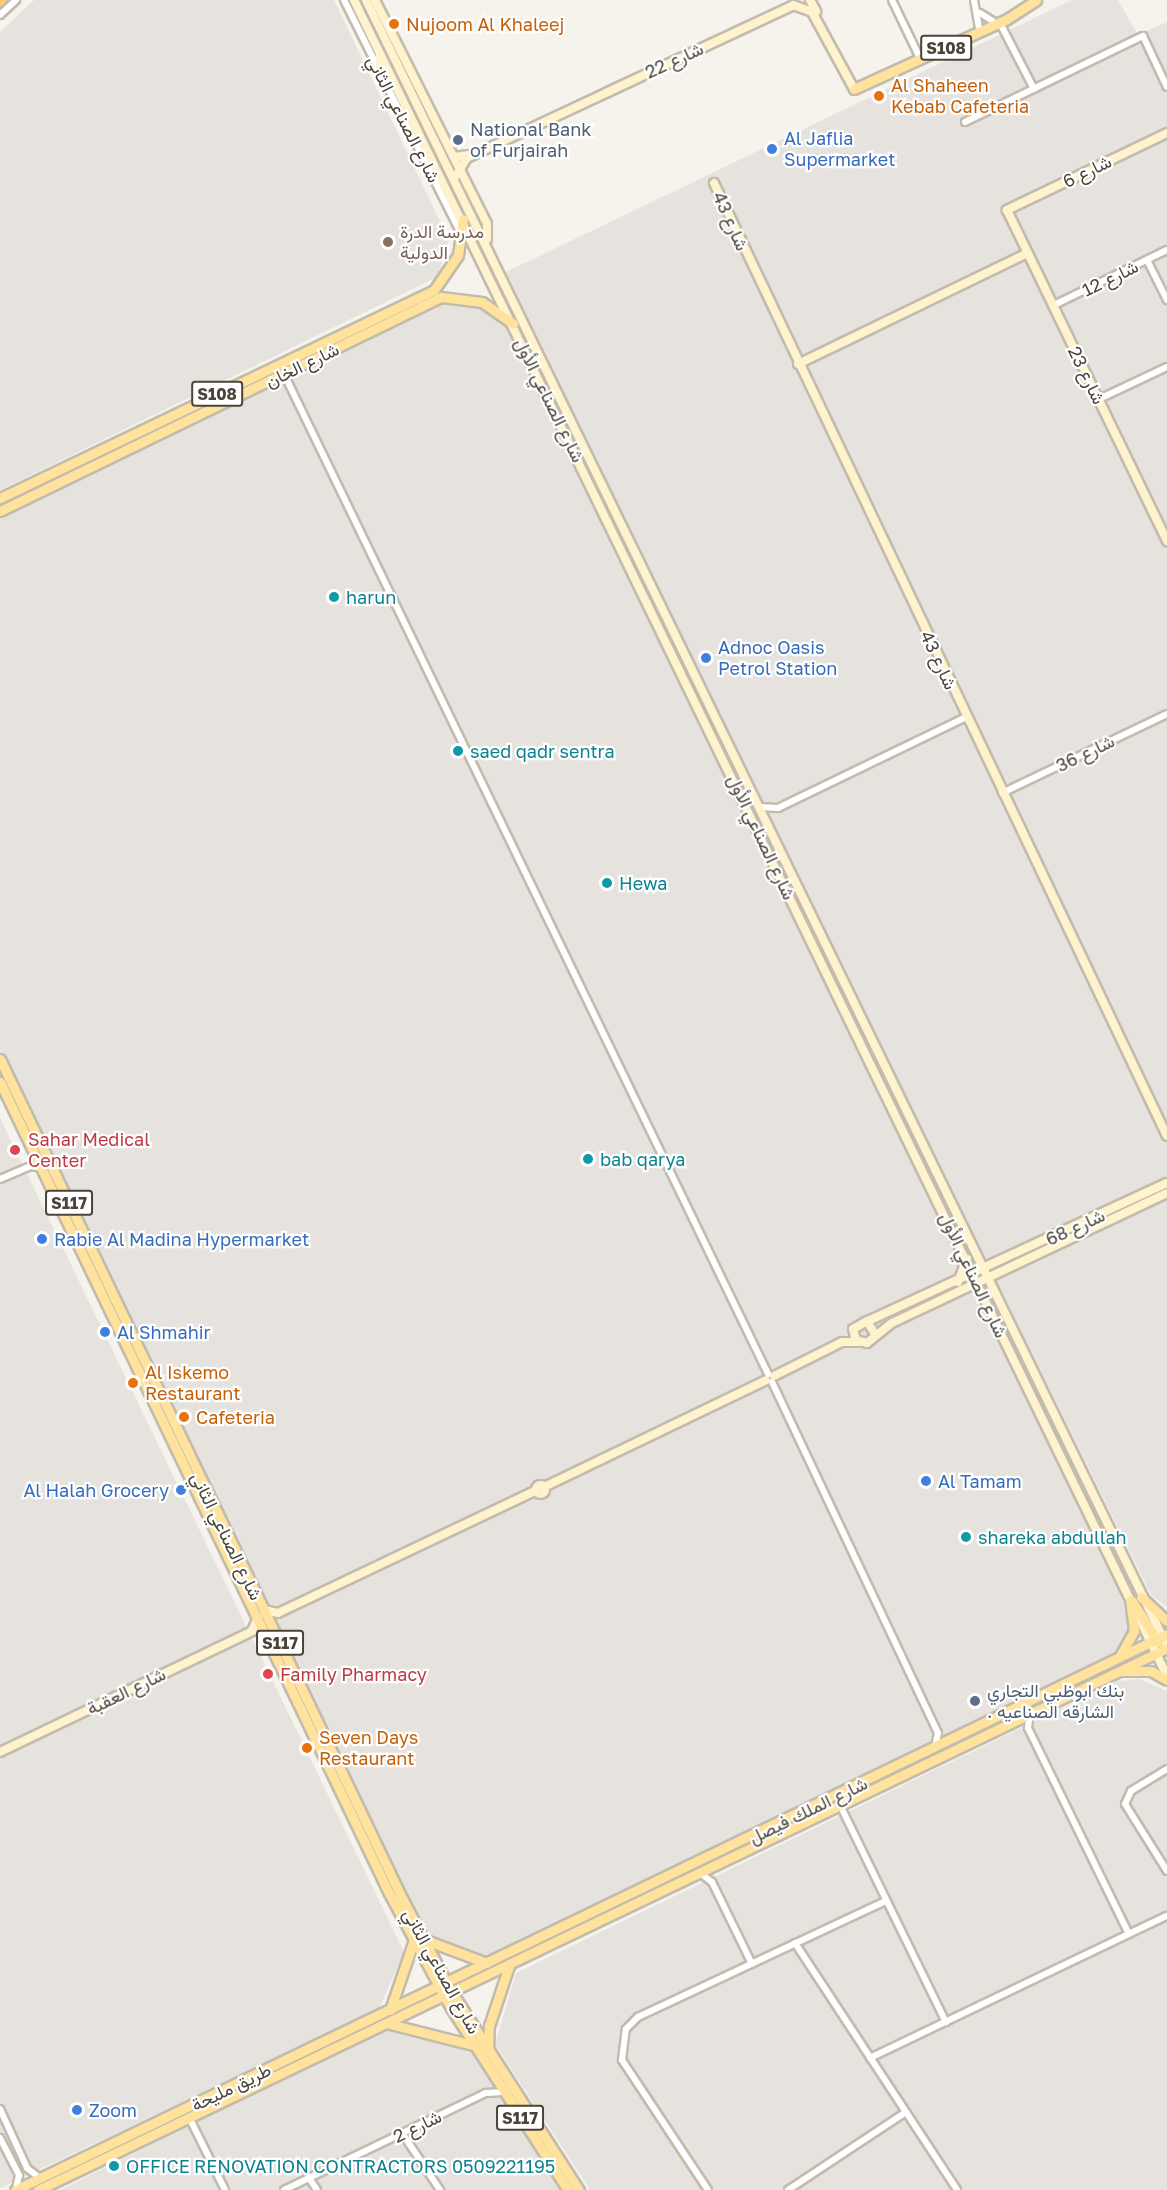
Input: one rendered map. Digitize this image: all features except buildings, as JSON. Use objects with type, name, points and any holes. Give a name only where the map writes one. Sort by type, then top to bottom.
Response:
[{"type":"main road","name":"S108","points":[[858,86],[993,21],[1028,0]]},
{"type":"main road","name":"S108","points":[[858,86],[1007,19],[1036,0]]},
{"type":"main road","points":[[463,219],[462,239],[452,268],[437,293],[482,302],[513,324]]},
{"type":"main road","name":"شارع الخان","points":[[0,511],[284,374],[437,293]]},
{"type":"main road","name":"شارع الخان","points":[[0,498],[437,293]]},
{"type":"main road","name":"شارع الصناعي الثاني","points":[[0,1059],[261,1614]]},
{"type":"main road","name":"شارع الصناعي الثاني","points":[[0,1082],[473,2045],[568,2190]]},
{"type":"main road","points":[[1141,1597],[1167,1621]]},
{"type":"main road","points":[[1130,1599],[1158,1638],[1164,1651]]},
{"type":"main road","points":[[1119,1657],[1134,1631],[1130,1599]]},
{"type":"main road","name":"شارع الملك فيصل","points":[[445,1989],[487,1963],[934,1750],[1158,1638]]},
{"type":"main road","name":"شارع الملك فيصل","points":[[445,1989],[510,1963],[839,1803],[1164,1651]]},
{"type":"main road","points":[[1117,1671],[1146,1670],[1167,1678]]},
{"type":"main road","points":[[390,2010],[419,1939],[487,1963]]},
{"type":"main road","points":[[489,2052],[489,2026],[510,1963]]},
{"type":"main road","name":"شارع الصناعي الثاني","points":[[445,1989],[579,2190]]},
{"type":"main road","name":"طريق مليحة","points":[[16,2190],[390,2010],[445,1989]]},
{"type":"main road","name":"طريق مليحة","points":[[38,2190],[384,2023],[445,1989]]},
{"type":"main road","points":[[384,2023],[473,2045]]},
{"type":"street","points":[[0,15],[16,0]]},
{"type":"street","name":"شارع الصناعي الثاني","points":[[344,0],[462,239]]},
{"type":"street","name":"شارع الصناعي الأول","points":[[354,0],[979,1272],[984,1295],[1130,1599]]},
{"type":"street","name":"شارع الصناعي الأول","points":[[366,0],[487,240],[972,1258]]},
{"type":"street","points":[[375,0],[487,224],[487,240]]},
{"type":"street","name":"شارع 22","points":[[454,157],[469,155],[791,0]]},
{"type":"street","points":[[892,0],[919,56]]},
{"type":"street","points":[[974,0],[980,13],[979,27]]},
{"type":"street","points":[[804,2],[858,86]]},
{"type":"street","points":[[804,2],[816,11],[849,81],[858,86]]},
{"type":"street","name":"شارع 22","points":[[460,167],[467,158],[769,16],[804,2]]},
{"type":"street","points":[[980,13],[993,21]]},
{"type":"street","points":[[1002,27],[1034,89]]},
{"type":"street","points":[[965,122],[1143,36],[1167,87]]},
{"type":"street","points":[[380,52],[380,71]]},
{"type":"street","points":[[402,114],[414,120]]},
{"type":"street","name":"شارع 6","points":[[1007,210],[1167,133]]},
{"type":"street","points":[[456,176],[460,167]]},
{"type":"street","name":"شارع 43","points":[[714,183],[798,364],[1167,1136]]},
{"type":"street","name":"شارع 23","points":[[1007,210],[1167,541]]},
{"type":"street","name":"شارع 12","points":[[1054,305],[1167,250]]},
{"type":"street","points":[[798,364],[1028,253]]},
{"type":"street","points":[[1147,260],[1167,300]]},
{"type":"street","points":[[1099,399],[1167,367]]},
{"type":"street","points":[[284,374],[770,1378],[938,1733],[934,1750]]},
{"type":"street","name":"شارع 36","points":[[1002,793],[1167,714]]},
{"type":"street","points":[[766,823],[778,808],[966,717]]},
{"type":"street","points":[[759,807],[778,808]]},
{"type":"street","points":[[0,1179],[27,1167],[36,1154]]},
{"type":"street","points":[[27,1167],[44,1170]]},
{"type":"street","name":"شارع 68","points":[[853,1329],[1167,1183]]},
{"type":"street","name":"شارع 68","points":[[859,1342],[1167,1193]]},
{"type":"street","points":[[958,1282],[972,1258],[1000,1262]]},
{"type":"street","points":[[996,1297],[1003,1272]]},
{"type":"street","name":"شارع الصناعي الأول","points":[[983,1282],[996,1297],[1141,1597],[1164,1651],[1167,1678]]},
{"type":"street","points":[[964,1290],[984,1295]]},
{"type":"street","points":[[868,1321],[875,1334]]},
{"type":"street","points":[[278,1613],[269,1630],[252,1630],[261,1614],[278,1613],[540,1489],[842,1342],[853,1329],[859,1342],[842,1342]]},
{"type":"street","name":"شارع العقبة","points":[[0,1752],[252,1630]]},
{"type":"street","points":[[1030,1713],[1028,1728],[1129,1934]]},
{"type":"street","points":[[1012,1721],[1028,1728]]},
{"type":"street","points":[[938,1733],[954,1739]]},
{"type":"street","points":[[1167,1769],[1131,1791],[1125,1804],[1167,1871]]},
{"type":"street","points":[[839,1803],[946,2022]]},
{"type":"street","points":[[712,1882],[714,1864]]},
{"type":"street","points":[[699,1871],[712,1882],[752,1964]]},
{"type":"street","points":[[708,2190],[621,2050],[634,2019],[886,1900]]},
{"type":"street","points":[[870,2058],[1167,1916]]},
{"type":"street","points":[[795,1943],[957,2190]]},
{"type":"street","points":[[486,2093],[493,2078]]},
{"type":"street","name":"شارع 2","points":[[284,2190],[486,2093],[503,2092]]},
{"type":"street","points":[[0,2109],[27,2168],[41,2178]]},
{"type":"street","points":[[788,2190],[906,2112]]},
{"type":"street","points":[[189,2117],[225,2190]]},
{"type":"street","points":[[402,2133],[440,2190]]},
{"type":"street","points":[[0,2138],[19,2175],[16,2190]]},
{"type":"street","points":[[309,2178],[317,2190]]},
{"type":"shaded area","points":[[34,0],[334,0],[449,240],[437,277],[0,490],[0,32]]},
{"type":"shaded area","points":[[1072,0],[1118,0],[1138,35],[1167,22],[1167,1607],[1151,1595],[502,274]]},
{"type":"shaded area","points":[[443,304],[472,304],[508,325],[1130,1612],[1127,1637],[1114,1659],[490,1959],[425,1934],[0,1055],[0,515]]},
{"type":"shaded area","points":[[0,1118],[404,1952],[379,2009],[0,2188]]},
{"type":"shaded area","points":[[1139,1679],[1167,1691],[1167,2190],[590,2190],[495,2044],[516,1973],[1118,1681]]},
{"type":"shaded area","points":[[388,2027],[475,2054],[564,2190],[60,2190]]},
{"type":"place","name":"Nujoom Al Khaleej","points":[[394,24]]},
{"type":"place","name":"Al Shaheen Kebab Cafeteria","points":[[879,96]]},
{"type":"place","name":"National Bank of Furjairah","points":[[458,140]]},
{"type":"place","name":"Al Jaflia Supermarket","points":[[772,149]]},
{"type":"place","name":"مدرسة الدرة الدولية","points":[[388,242]]},
{"type":"place","name":"harun","points":[[334,597]]},
{"type":"place","name":"Adnoc Oasis Petrol Station","points":[[706,658]]},
{"type":"place","name":"saed qadr sentra","points":[[458,751]]},
{"type":"place","name":"Hewa","points":[[607,883]]},
{"type":"place","name":"Sahar Medical Center","points":[[15,1150]]},
{"type":"place","name":"bab qarya","points":[[588,1159]]},
{"type":"place","name":"Rabie Al Madina Hypermarket","points":[[42,1239]]},
{"type":"place","name":"Al Shmahir","points":[[105,1332]]},
{"type":"place","name":"Al Iskemo Restaurant","points":[[133,1383]]},
{"type":"place","name":"Cafeteria","points":[[184,1417]]},
{"type":"place","name":"Al Tamam","points":[[926,1481]]},
{"type":"place","name":"Al Halah Grocery","points":[[181,1490]]},
{"type":"place","name":"shareka abdullah","points":[[966,1537]]},
{"type":"place","name":"Family Pharmacy","points":[[268,1674]]},
{"type":"place","name":"بنك ابوظبي التجاري . الشارقه الصناعيه","points":[[975,1701]]},
{"type":"place","name":"Seven Days Restaurant","points":[[307,1748]]},
{"type":"place","name":"Zoom","points":[[77,2110]]},
{"type":"place","name":"OFFICE RENOVATION CONTRACTORS 0509221195","points":[[114,2166]]}]
